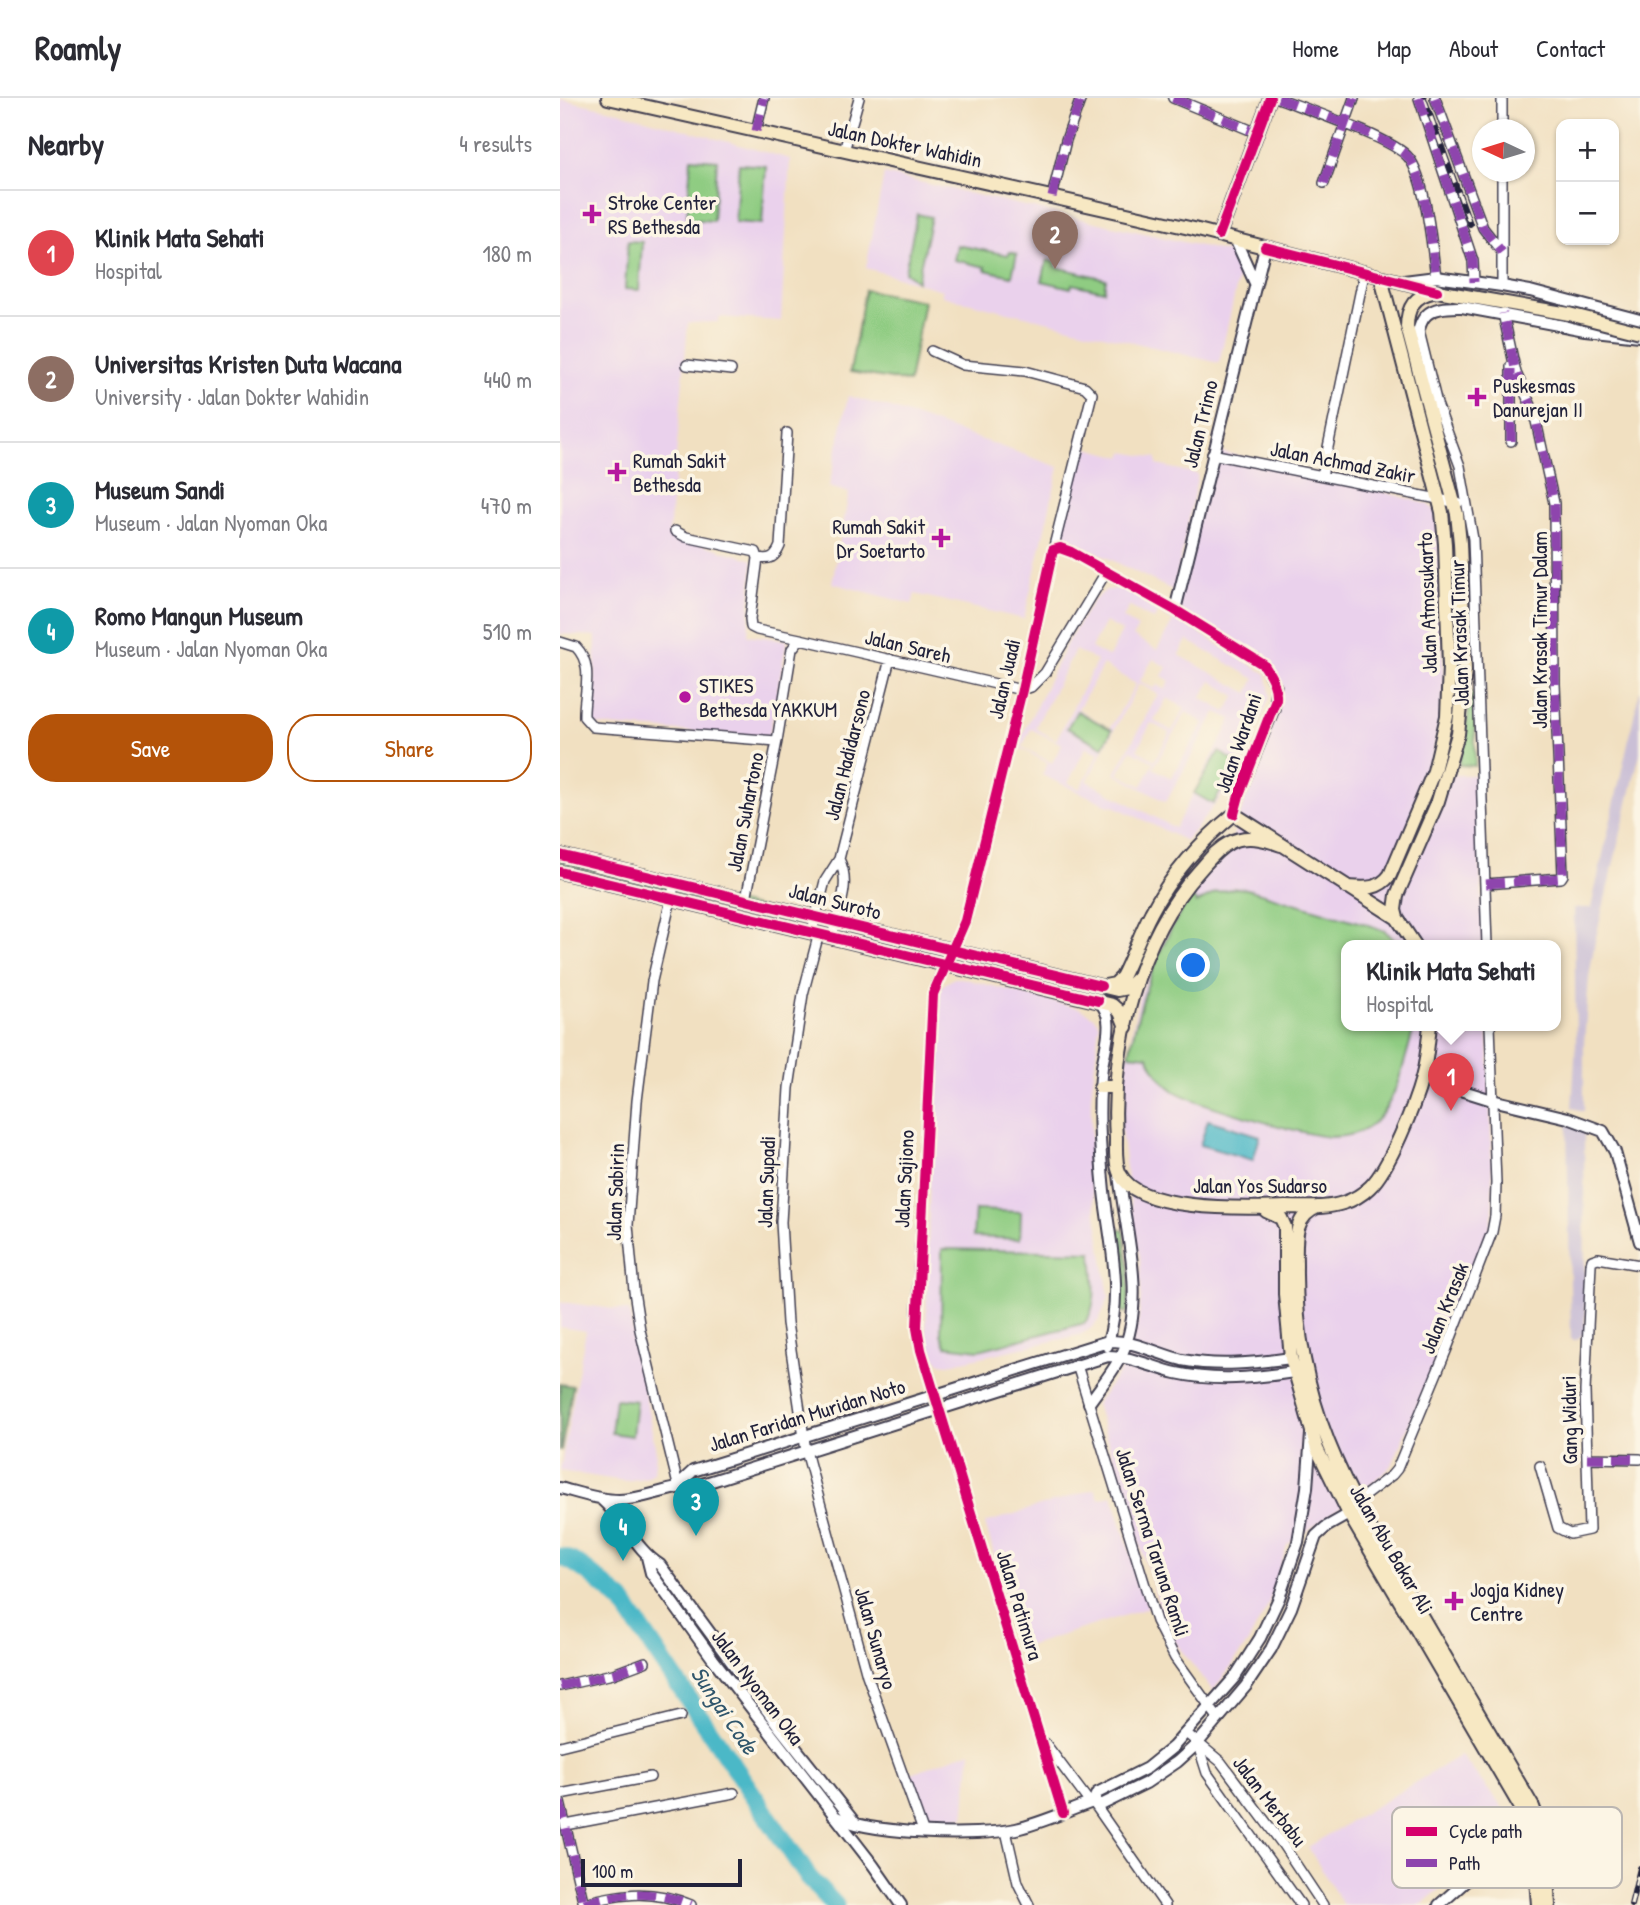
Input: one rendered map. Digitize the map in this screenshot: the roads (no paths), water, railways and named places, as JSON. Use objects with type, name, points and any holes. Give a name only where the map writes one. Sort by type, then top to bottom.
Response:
[{"type":"main road","name":"Jalan Dokter Wahidin","points":[[608,98],[1194,229],[1437,291],[1569,314],[1636,335]]},
{"type":"main road","points":[[1219,235],[1269,98]]},
{"type":"main road","name":"Jalan Atmosukarto","points":[[1346,887],[1374,887],[1387,880],[1425,796],[1441,747],[1450,685],[1445,544],[1439,499],[1381,278]]},
{"type":"main road","name":"Jalan Atmosukarto","points":[[1398,918],[1395,906],[1397,895],[1438,802],[1455,751],[1464,685],[1461,503],[1414,359],[1407,327],[1408,311],[1415,299],[1437,291]]},
{"type":"main road","points":[[1450,685],[1464,685]]},
{"type":"main road","points":[[1441,747],[1455,751]]},
{"type":"main road","points":[[1425,796],[1438,802]]},
{"type":"main road","points":[[1101,986],[1112,986],[1120,980],[1163,892],[1214,831],[1234,814],[1398,918],[1412,940]]},
{"type":"main road","points":[[1119,1174],[1115,1125],[1116,1087],[1126,1027],[1140,975],[1170,909],[1217,851],[1229,843],[1248,838],[1281,845]]},
{"type":"main road","name":"Jalan Suroto","points":[[560,855],[1101,986],[1123,990],[1133,984],[1140,975]]},
{"type":"main road","name":"Jalan Suroto","points":[[560,872],[1098,1001],[1118,1009],[1126,1027]]},
{"type":"main road","name":"Jalan Yos Sudarso","points":[[1119,1174],[1136,1189],[1170,1202],[1192,1206],[1322,1206],[1354,1198],[1377,1179],[1395,1146],[1422,1078],[1429,1031]]},
{"type":"main road","points":[[1100,1087],[1116,1087]]},
{"type":"main road","name":"Jalan Abu Bakar Ali","points":[[1322,1206],[1305,1214],[1297,1233],[1295,1294],[1304,1369],[1318,1415],[1352,1509],[1520,1807]]},
{"type":"main road","name":"Jalan Abu Bakar Ali","points":[[1255,1208],[1277,1215],[1285,1227],[1285,1294],[1291,1358],[1311,1430],[1329,1475],[1534,1807]]},
{"type":"street","points":[[756,131],[764,98]]},
{"type":"street","points":[[844,150],[859,98]]},
{"type":"street","points":[[1052,197],[1066,140],[1081,98]]},
{"type":"street","points":[[1172,98],[1255,132]]},
{"type":"street","points":[[1278,98],[1345,124],[1406,154],[1411,161],[1427,210],[1436,277]]},
{"type":"street","points":[[1324,183],[1354,98]]},
{"type":"street","points":[[1419,98],[1473,261],[1474,282]]},
{"type":"street","points":[[1436,98],[1483,228],[1502,252]]},
{"type":"street","points":[[1502,98],[1502,119]]},
{"type":"street","points":[[1502,182],[1502,286]]},
{"type":"street","points":[[1235,239],[1255,283]]},
{"type":"street","name":"Jalan Trimo","points":[[1175,610],[1265,247]]},
{"type":"street","points":[[1322,476],[1364,274]]},
{"type":"street","points":[[1398,282],[1436,277],[1502,286],[1636,319],[1636,335],[1503,313],[1444,307],[1432,310],[1419,328]]},
{"type":"street","name":"Jalan Krasak Timur Dalam","points":[[1486,884],[1560,878],[1563,874],[1555,684],[1555,515],[1534,412],[1520,385],[1503,313]]},
{"type":"street","name":"Jalan Atmosukarto","points":[[1414,359],[1419,328]]},
{"type":"street","name":"Jalan Krasak Timur","points":[[1419,328],[1437,404],[1460,466],[1461,503],[1475,561],[1487,940]]},
{"type":"street","name":"Jalan Juadi","points":[[932,351],[963,365],[1025,371],[1085,387],[1093,394],[965,920],[952,949]]},
{"type":"street","points":[[1511,352],[1511,441]]},
{"type":"street","points":[[687,365],[731,370]]},
{"type":"street","points":[[675,531],[686,537],[748,548],[756,552],[758,558],[772,558],[776,555],[780,546],[787,433]]},
{"type":"street","name":"Jalan Achmad Zakir","points":[[1212,454],[1461,503]]},
{"type":"street","points":[[1053,550],[1060,548],[1071,552],[1175,610]]},
{"type":"street","name":"Jalan Sareh","points":[[758,558],[751,627],[1022,690]]},
{"type":"street","name":"Jalan Juadi","points":[[1022,690],[1031,687],[1045,673],[1106,572]]},
{"type":"street","name":"Jalan Wardani","points":[[1175,610],[1264,665],[1276,687],[1274,708],[1240,792],[1234,814]]},
{"type":"street","name":"Jalan Suhartono","points":[[746,899],[792,649],[800,639]]},
{"type":"street","points":[[560,642],[576,647],[585,661],[587,675],[584,717],[593,727],[777,741]]},
{"type":"street","name":"Jalan Hadidarsono","points":[[816,916],[825,881],[839,859],[890,659]]},
{"type":"street","points":[[1464,685],[1478,686]]},
{"type":"street","name":"Jalan Hadidarsono","points":[[832,937],[845,882],[839,859]]},
{"type":"street","name":"Jalan Sabirin","points":[[675,882],[650,994],[637,1101],[628,1225],[640,1331],[678,1485]]},
{"type":"street","name":"Jalan Supadi","points":[[806,1451],[785,1301],[782,1199],[794,1050],[816,916]]},
{"type":"street","points":[[945,964],[952,949]]},
{"type":"street","name":"Jalan Sajiono","points":[[935,1395],[919,1342],[916,1321],[932,1003],[936,984],[945,964]]},
{"type":"street","points":[[1098,1001],[1106,1009],[1108,1021],[1100,1087],[1100,1147],[1116,1286],[1115,1312],[1103,1357]]},
{"type":"street","points":[[1490,1031],[1492,1100]]},
{"type":"street","points":[[1422,1078],[1492,1100],[1569,1118],[1603,1131],[1615,1152],[1640,1242]]},
{"type":"street","name":"Jalan Krasak","points":[[1352,1509],[1397,1469],[1490,1239],[1496,1199],[1492,1100]]},
{"type":"street","points":[[1089,1403],[1121,1357],[1126,1343],[1133,1295],[1133,1271],[1119,1174]]},
{"type":"street","name":"Gang Widuri","points":[[1540,1466],[1558,1528],[1566,1533],[1586,1532],[1590,1527],[1585,1391],[1591,1262],[1598,1258],[1640,1265]]},
{"type":"street","points":[[1108,1341],[1126,1343],[1207,1364],[1242,1365],[1291,1358]]},
{"type":"street","name":"Jalan Faridan Muridan Noto","points":[[678,1485],[693,1471],[1108,1341]]},
{"type":"street","points":[[1073,1352],[1077,1365]]},
{"type":"street","name":"Jalan Faridan Muridan Noto","points":[[560,1488],[600,1498],[629,1499],[678,1485],[699,1485],[1103,1357],[1121,1357],[1165,1371],[1206,1378],[1244,1379],[1294,1372]]},
{"type":"street","points":[[1206,1378],[1207,1364]]},
{"type":"street","name":"Jalan Serma Taruna Ramli","points":[[1077,1365],[1156,1621],[1175,1658],[1218,1718]]},
{"type":"street","points":[[935,1395],[939,1409]]},
{"type":"street","name":"Jalan Patimura","points":[[939,1409],[1063,1813]]},
{"type":"street","name":"Jalan Nyoman Oka","points":[[1091,1802],[1097,1793],[1147,1768],[1186,1733],[1252,1652],[1268,1625],[1286,1582],[1303,1519],[1311,1430]]},
{"type":"street","name":"Jalan Sunaryo","points":[[806,1451],[867,1675],[923,1831]]},
{"type":"street","points":[[1587,1458],[1640,1459]]},
{"type":"street","name":"Jalan Nyoman Oka","points":[[600,1498],[613,1510],[647,1557],[650,1573],[718,1656],[801,1766],[834,1815],[856,1824],[923,1831],[983,1833],[1006,1830],[1091,1802],[1103,1804],[1146,1783],[1177,1762],[1197,1744],[1254,1676],[1278,1637],[1298,1592],[1316,1536],[1352,1509]]},
{"type":"street","points":[[560,1686],[613,1674],[646,1662]]},
{"type":"street","points":[[560,1746],[681,1716]]},
{"type":"street","points":[[1186,1733],[1197,1744]]},
{"type":"street","name":"Jalan Patimura","points":[[1042,1739],[1165,1905]]},
{"type":"street","name":"Jalan Merbabu","points":[[1197,1744],[1221,1762],[1283,1845],[1323,1905]]},
{"type":"street","name":"Jalan Merbabu","points":[[1197,1744],[1207,1773],[1301,1905]]},
{"type":"street","name":"Jalan Nyoman Oka","points":[[801,1766],[856,1824]]},
{"type":"street","points":[[560,1794],[650,1777]]},
{"type":"street","points":[[566,1825],[734,1793]]},
{"type":"street","points":[[560,1802],[584,1904],[620,1894],[641,1893],[665,1896],[691,1905]]},
{"type":"street","points":[[834,1815],[901,1905]]},
{"type":"street","points":[[1006,1830],[1018,1883],[1029,1905]]},
{"type":"street","points":[[1267,1856],[1283,1845]]},
{"type":"street","points":[[1439,1905],[1458,1888]]},
{"type":"water","points":[[1208,1120],[1260,1136],[1253,1160],[1200,1145]]},
{"type":"waterway","name":"Sungai Code","points":[[560,1557],[576,1563],[622,1601],[809,1878],[835,1905]]},
{"type":"railway","points":[[1424,98],[1470,224]]},
{"type":"railway","points":[[1631,1905],[1640,1868]]},
{"type":"place","name":"Stroke Center RS Bethesda","points":[[592,214]]},
{"type":"place","name":"Universitas Kristen Duta Wacana","points":[[1055,269]]},
{"type":"place","name":"Puskesmas Danurejan II","points":[[1477,397]]},
{"type":"place","name":"Rumah Sakit Bethesda","points":[[617,472]]},
{"type":"place","name":"Rumah Sakit Dr Soetarto","points":[[941,538]]},
{"type":"place","name":"STIKES Bethesda YAKKUM","points":[[685,697]]},
{"type":"place","name":"Klinik Mata Sehati","points":[[1451,1111]]},
{"type":"place","name":"Museum Sandi","points":[[696,1536]]},
{"type":"place","name":"Romo Mangun Museum","points":[[623,1561]]},
{"type":"place","name":"Jogja Kidney Centre","points":[[1454,1601]]}]
